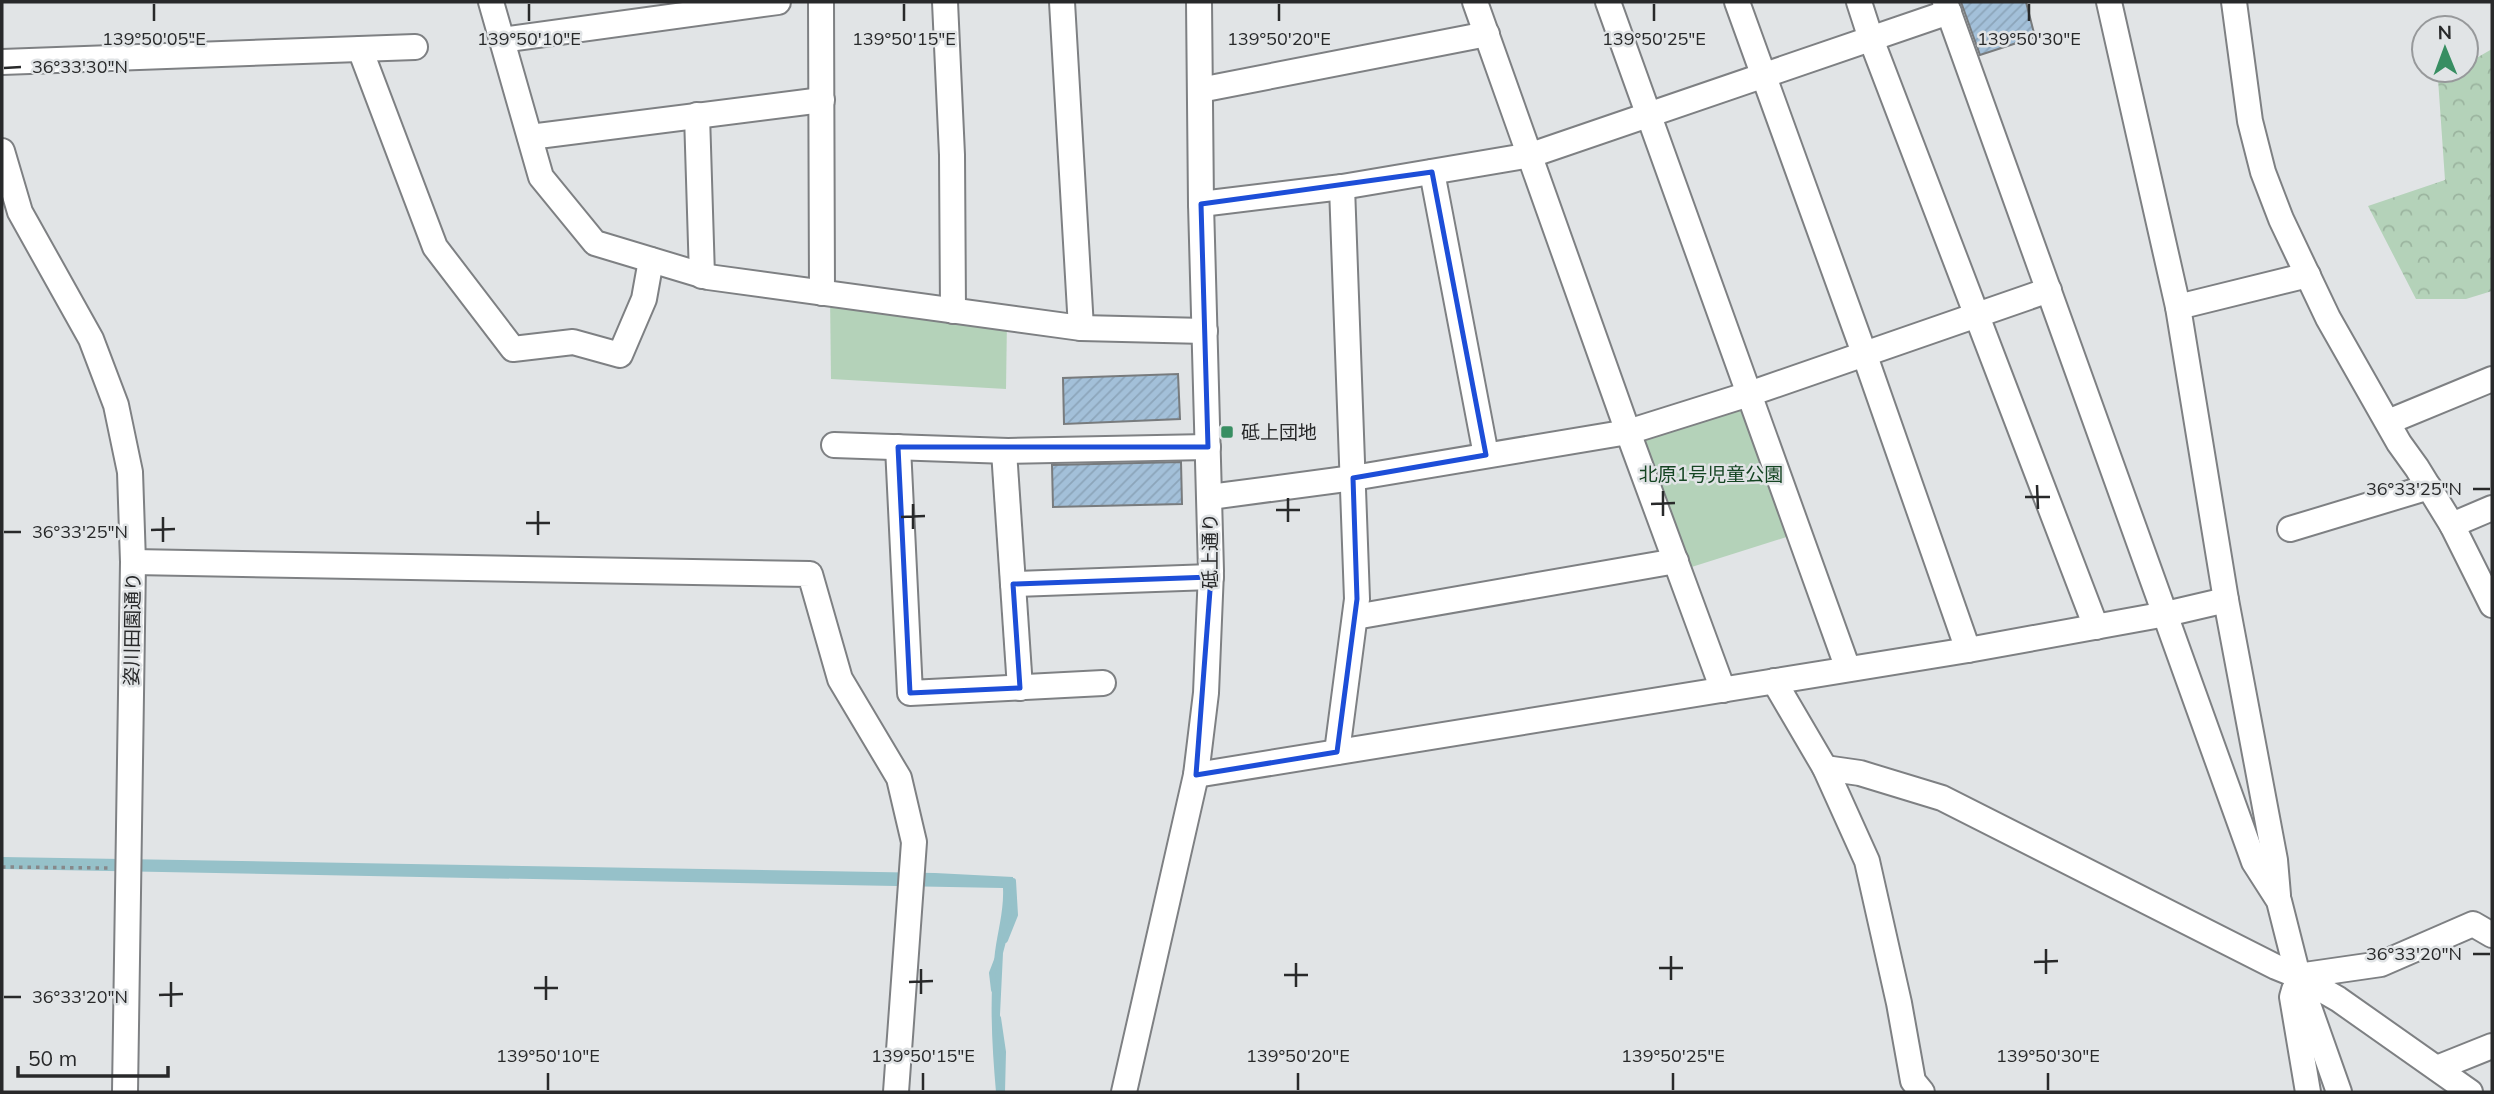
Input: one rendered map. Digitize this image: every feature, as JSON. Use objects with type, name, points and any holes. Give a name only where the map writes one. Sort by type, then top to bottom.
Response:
[{"type":"street","points":[[491,2],[541,177],[595,243],[702,276],[1080,328],[1205,331]]},
{"type":"street","points":[[502,40],[703,7],[778,2]]},
{"type":"street","points":[[821,2],[822,293]]},
{"type":"street","points":[[945,2],[952,155],[953,311]]},
{"type":"street","points":[[1062,2],[1080,328]]},
{"type":"street","name":"砥上通り","points":[[1124,1092],[1196,775],[1206,693],[1211,577],[1201,204],[1199,2]]},
{"type":"street","points":[[1475,2],[1723,690]]},
{"type":"street","points":[[1608,2],[1848,669]]},
{"type":"street","points":[[1737,2],[1864,352],[1968,650]]},
{"type":"street","points":[[1859,2],[1975,315],[2096,627]]},
{"type":"street","points":[[2109,2],[2178,307],[2226,600],[2275,860],[2279,901],[2298,976],[2339,1092]]},
{"type":"street","points":[[2234,2],[2250,121],[2263,173],[2281,219],[2328,318],[2399,443],[2486,578],[2492,605]]},
{"type":"street","points":[[1201,204],[1342,187],[1531,155],[1871,39],[1947,7],[2254,862],[2279,901]]},
{"type":"street","points":[[1200,90],[1487,34]]},
{"type":"street","points":[[2,62],[415,47]]},
{"type":"street","points":[[360,49],[435,247],[513,349],[573,342],[620,355],[644,299],[651,260]]},
{"type":"street","points":[[530,137],[822,100]]},
{"type":"street","points":[[697,116],[702,276]]},
{"type":"street","name":"姿川田園通り","points":[[2,151],[20,212],[91,339],[116,405],[130,472],[133,562],[125,1092]]},
{"type":"street","points":[[1432,172],[1486,456]]},
{"type":"street","points":[[1337,752],[1357,599],[1342,187]]},
{"type":"street","points":[[2178,307],[2308,275]]},
{"type":"street","points":[[1210,497],[1353,478],[1628,432],[1749,394],[2049,290]]},
{"type":"street","points":[[2388,422],[2492,379]]},
{"type":"street","points":[[834,445],[1004,451],[1208,447]]},
{"type":"street","points":[[898,447],[910,693],[1103,683]]},
{"type":"street","points":[[1004,451],[1020,688]]},
{"type":"street","points":[[2290,530],[2429,487]]},
{"type":"street","points":[[2452,525],[2492,508]]},
{"type":"street","points":[[1354,617],[1676,561]]},
{"type":"street","points":[[133,562],[810,574],[840,679],[899,778],[914,842],[896,1092]]},
{"type":"street","points":[[1013,584],[1211,577]]},
{"type":"street","points":[[1196,775],[1968,650],[2166,614],[2226,600]]},
{"type":"street","points":[[1774,681],[1825,768],[1867,861],[1899,1003],[1913,1081],[1922,1092]]},
{"type":"street","points":[[1825,768],[1860,773],[1942,798],[2298,976],[2338,999],[2470,1092]]},
{"type":"street","points":[[2298,976],[2381,964],[2473,924],[2492,935]]},
{"type":"street","points":[[2298,976],[2292,997],[2308,1092]]},
{"type":"street","points":[[2437,1068],[2492,1046]]},
{"type":"path","points":[[2,867],[127,868]]},
{"type":"highlighted area","points":[[1432,172],[1486,455],[1353,478],[1357,599],[1337,752],[1196,775],[1211,577],[1013,584],[1020,688],[910,693],[898,447],[1208,447],[1201,204]]},
{"type":"green space","points":[[2492,49],[2492,291],[2466,299],[2416,299],[2368,206],[2445,180],[2438,84],[2480,84],[2480,56]]},
{"type":"green space","points":[[830,294],[1007,319],[1006,389],[831,379]]},
{"type":"green space","name":"北原1号児童公園","points":[[1749,394],[1799,533],[1679,571],[1628,432]]},
{"type":"water","points":[[2,857],[935,873],[1013,877],[1013,915],[1003,953],[999,1035],[1005,1092],[996,1092],[992,1022],[993,969],[1003,888],[2,869]]},
{"type":"building","points":[[1961,2],[2026,2],[2035,37],[1980,55]]},
{"type":"building","points":[[1178,374],[1180,419],[1064,424],[1063,378]]},
{"type":"building","points":[[1181,462],[1182,504],[1053,507],[1052,465]]},
{"type":"waterway","points":[[1004,881],[1013,881],[1015,915],[1005,940]]},
{"type":"waterway","points":[[994,990],[992,973],[997,960]]},
{"type":"waterway","points":[[998,1018],[1003,1052],[1002,1092]]},
{"type":"place","name":"砥上団地","points":[[1227,432]]}]
